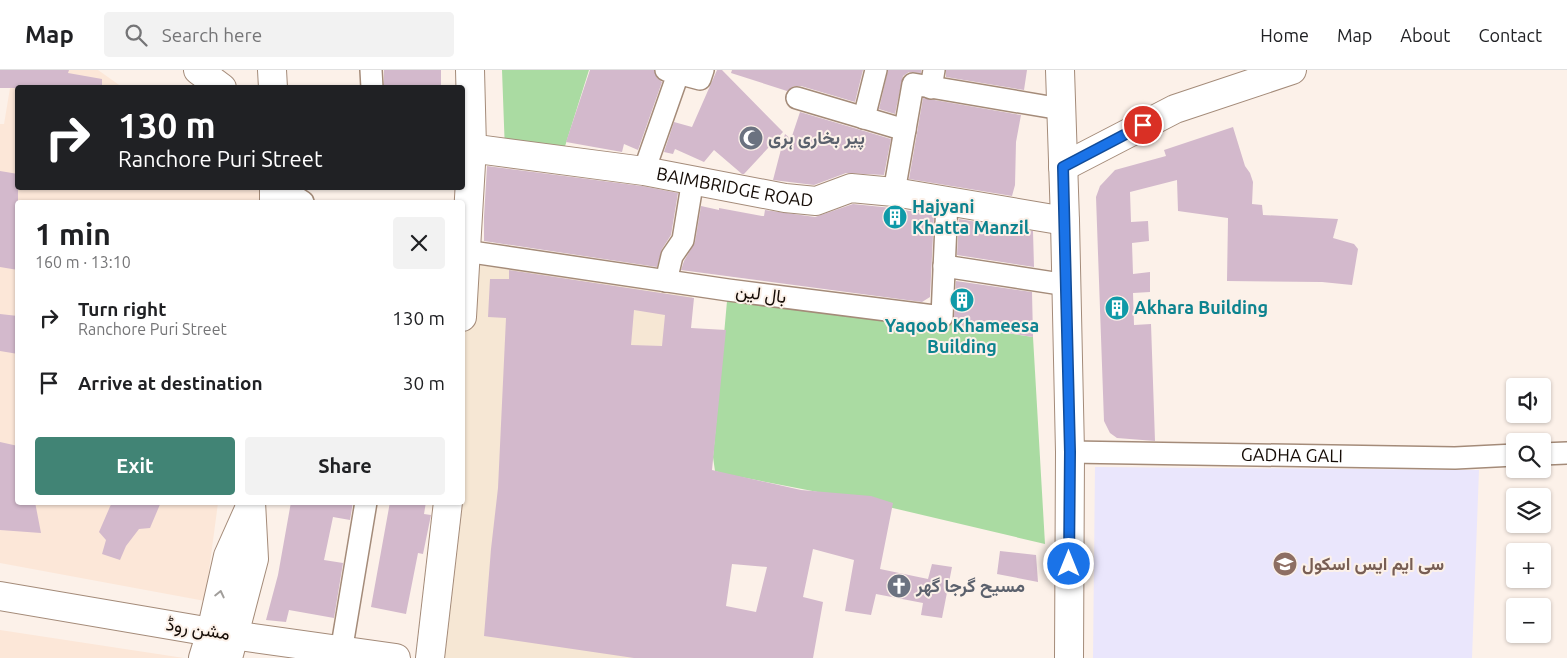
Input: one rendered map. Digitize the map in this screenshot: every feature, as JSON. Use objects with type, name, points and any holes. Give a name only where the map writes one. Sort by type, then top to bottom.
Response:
[{"type":"street","points":[[198,70],[218,85]]},
{"type":"street","points":[[272,70],[273,85]]},
{"type":"street","points":[[371,70],[372,85]]},
{"type":"street","points":[[465,227],[470,70]]},
{"type":"street","points":[[644,171],[672,72],[700,79],[703,70]]},
{"type":"street","points":[[864,118],[876,70]]},
{"type":"street","points":[[1060,70],[1070,452],[1069,658]]},
{"type":"street","points":[[1063,167],[1175,109],[1292,70]]},
{"type":"street","points":[[894,192],[913,84],[933,79],[1061,109]]},
{"type":"street","points":[[797,98],[905,130]]},
{"type":"street","name":"BAIMBRIDGE ROAD","points":[[467,147],[644,171],[776,196],[816,201],[851,188],[894,192],[1065,221]]},
{"type":"street","points":[[666,281],[672,256],[683,240],[692,179]]},
{"type":"street","points":[[285,190],[300,200]]},
{"type":"street","name":"بال لین","points":[[465,267],[666,281],[942,318],[948,201]]},
{"type":"street","points":[[944,266],[1067,286]]},
{"type":"street","name":"GADHA GALI","points":[[1070,452],[1455,458],[1506,455]]},
{"type":"street","points":[[1551,454],[1567,453]]},
{"type":"street","points":[[203,658],[225,641],[254,559],[250,505]]},
{"type":"street","points":[[341,654],[366,505]]},
{"type":"street","points":[[430,658],[448,505]]},
{"type":"street","name":"مشن روڈ","points":[[0,596],[225,641],[396,658]]},
{"type":"shaded area","points":[[13,70],[98,70],[119,85],[15,85],[15,190],[261,190],[259,200],[15,200],[15,505],[218,505],[205,601],[0,563],[0,124],[4,124]]},
{"type":"shaded area","points":[[465,251],[693,285],[665,658],[430,658],[448,505],[465,505]]},
{"type":"shaded area","name":"سی ایم ایس اسکول","points":[[1095,467],[1479,470],[1472,658],[1093,658]]},
{"type":"shaded area","points":[[0,630],[184,658],[0,658]]},
{"type":"green space","points":[[502,70],[589,70],[561,159],[505,152]]},
{"type":"green space","points":[[728,290],[1033,337],[1045,544],[859,500],[715,471],[713,457]]},
{"type":"building","points":[[0,70],[69,70],[68,73],[102,79],[102,85],[15,85],[15,88],[0,88]]},
{"type":"building","points":[[384,70],[441,70],[441,85],[384,85]]},
{"type":"building","points":[[590,70],[654,70],[657,78],[662,82],[638,150],[624,144],[622,152],[566,142]]},
{"type":"building","points":[[717,70],[722,70],[783,132],[744,174],[714,150],[704,162],[675,149],[673,154],[664,152],[674,122],[692,127]]},
{"type":"building","points":[[732,70],[863,70],[855,102],[801,86],[794,86],[787,91],[731,73]]},
{"type":"building","points":[[888,70],[921,70],[921,73],[909,72],[903,76],[895,114],[879,109]]},
{"type":"building","points":[[946,70],[1027,70],[1024,90],[946,77]]},
{"type":"building","points":[[923,98],[1021,115],[1016,142],[1015,185],[1012,196],[909,179]]},
{"type":"building","points":[[800,112],[891,139],[884,175],[846,173],[814,185],[773,180],[785,134],[791,139]]},
{"type":"building","points":[[1233,127],[1245,166],[1253,182],[1252,204],[1262,205],[1263,215],[1338,219],[1333,238],[1354,244],[1358,249],[1352,285],[1322,282],[1227,281],[1228,218],[1178,211],[1177,180],[1130,192],[1131,222],[1148,221],[1149,241],[1132,243],[1133,274],[1150,272],[1150,292],[1133,293],[1134,325],[1151,324],[1155,441],[1117,438],[1110,433],[1104,421],[1096,197],[1100,186],[1115,170],[1166,156],[1164,150]]},
{"type":"building","points":[[487,166],[642,186],[678,193],[671,235],[662,249],[657,267],[484,241]]},
{"type":"building","points":[[0,171],[15,174],[15,190],[18,190],[18,200],[15,200],[15,270],[0,267]]},
{"type":"building","points":[[853,204],[934,215],[930,297],[922,302],[681,270],[695,242],[701,206],[762,216],[764,216],[765,210],[815,217]]},
{"type":"building","points":[[959,219],[1033,231],[1034,267],[957,255]]},
{"type":"building","points":[[509,270],[694,298],[691,328],[726,330],[712,470],[801,490],[871,496],[893,503],[880,569],[928,579],[932,564],[952,567],[942,618],[921,615],[923,603],[876,594],[871,615],[845,611],[854,560],[813,549],[803,597],[823,602],[813,658],[634,658],[484,636],[498,488],[506,318],[488,317],[490,279],[509,279]],"holes":[[[634,310],[665,315],[662,346],[631,345]],[[732,564],[767,567],[756,612],[726,606]]]},
{"type":"building","points":[[956,281],[1032,292],[1033,337],[952,324]]},
{"type":"building","points":[[0,314],[15,316],[15,354],[0,351]]},
{"type":"building","points":[[0,442],[15,445],[15,505],[36,505],[41,533],[0,530]]},
{"type":"building","points":[[111,505],[160,505],[150,528],[139,529],[126,546],[120,560],[102,554],[106,540],[99,532]]},
{"type":"building","points":[[290,505],[352,505],[350,520],[333,517],[324,560],[343,563],[334,618],[289,610],[286,622],[266,620],[278,575]]},
{"type":"building","points":[[389,505],[426,505],[424,514],[431,515],[423,554],[418,553],[406,614],[371,607]]},
{"type":"building","points":[[1000,551],[1036,555],[1038,582],[997,574]]},
{"type":"place","name":"پیر بخاری ہری","points":[[751,138]]},
{"type":"place","name":"Hajyani Khatta Manzil","points":[[895,217]]},
{"type":"place","name":"Yaqoob Khameesa Building","points":[[962,300]]},
{"type":"place","name":"Akhara Building","points":[[1117,308]]},
{"type":"place","name":"سی ایم ایس اسکول","points":[[1285,564]]},
{"type":"place","name":"مسیح گرجا گھر","points":[[899,586]]},
{"type":"route","points":[[1069,564],[1070,452],[1063,167],[1143,125]]}]
